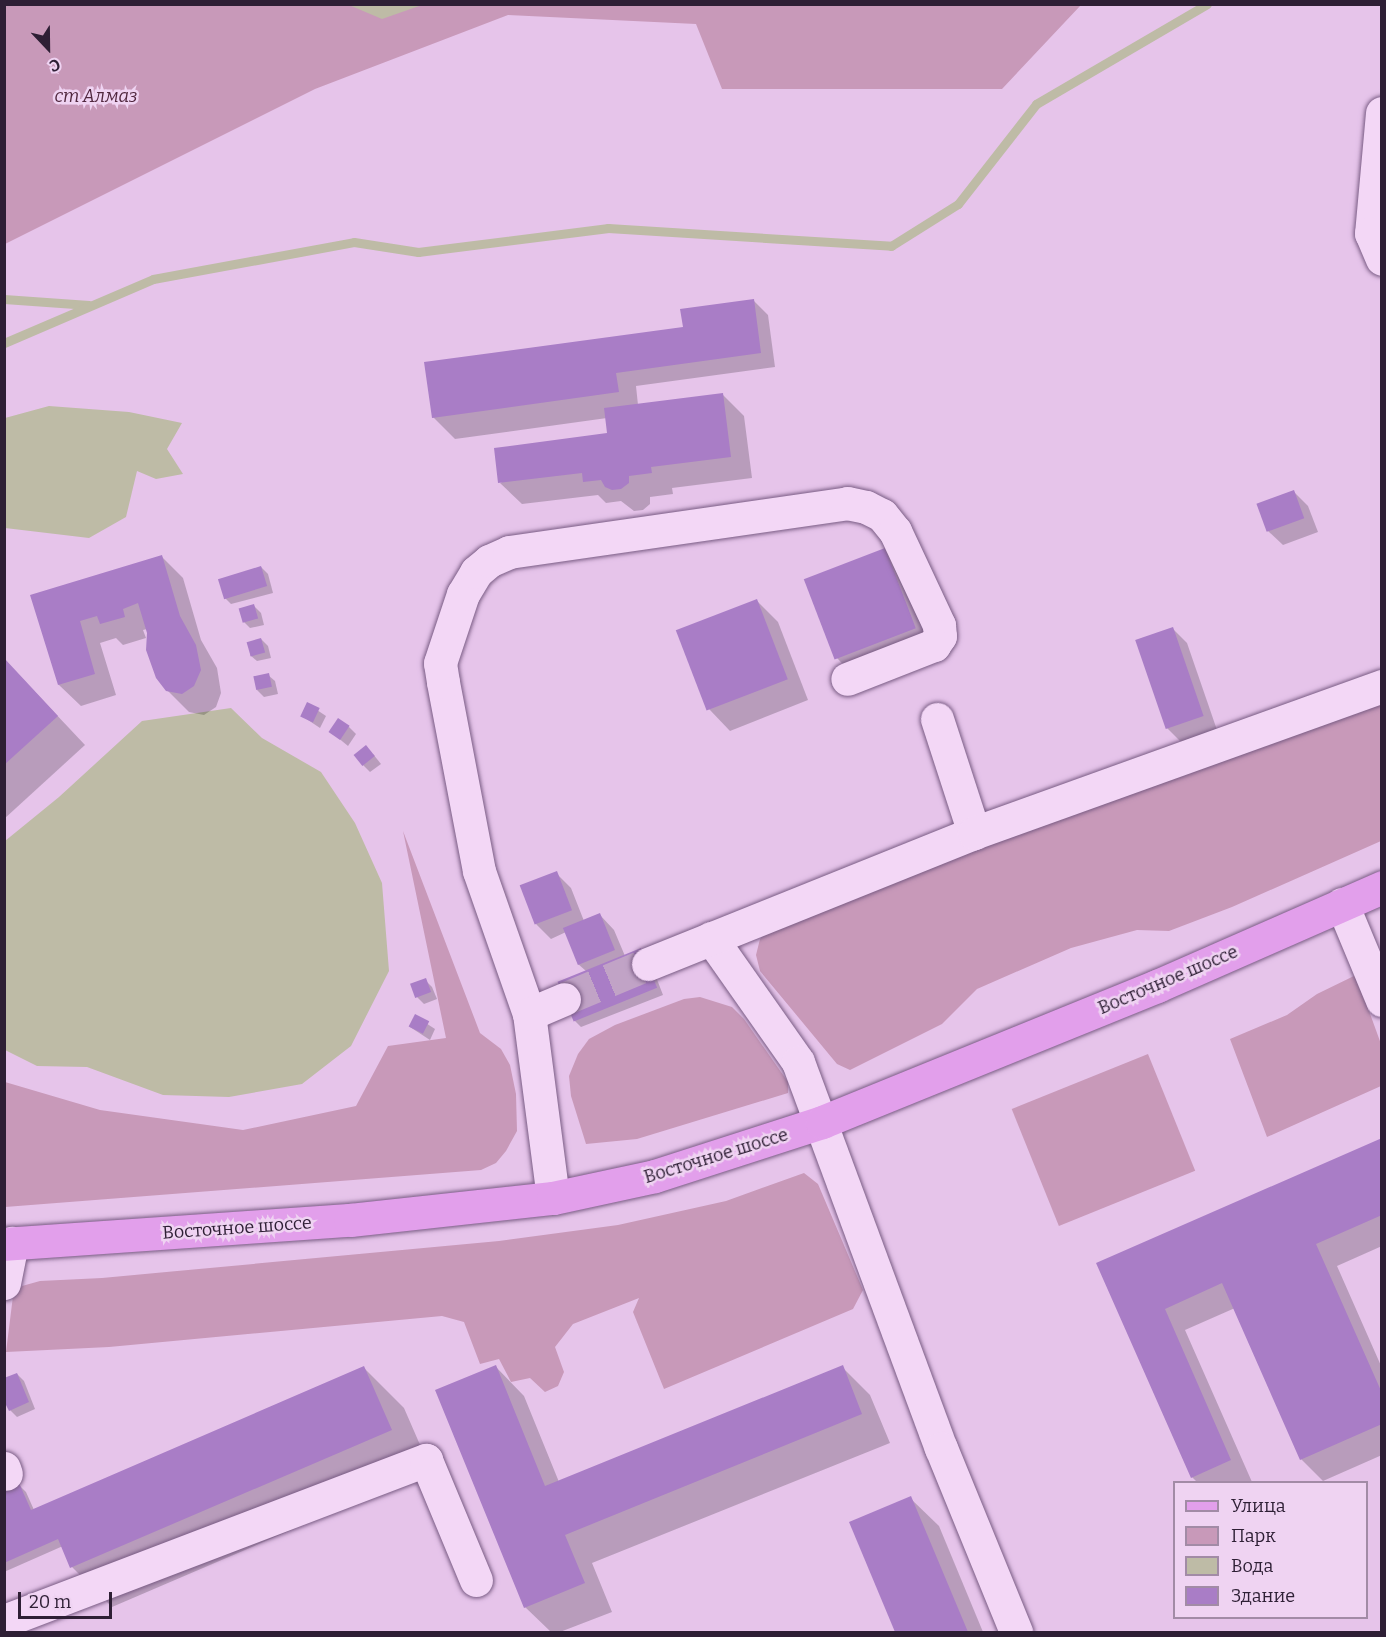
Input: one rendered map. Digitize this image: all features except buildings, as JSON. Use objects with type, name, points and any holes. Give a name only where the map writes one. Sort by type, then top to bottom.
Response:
[{"type":"main road","name":"Восточное шоссе","points":[[8,1244],[350,1220],[553,1198],[655,1176],[822,1122],[1157,986],[1382,886]]},
{"type":"street","points":[[1382,113],[1371,233],[1382,259]]},
{"type":"street","points":[[553,1198],[529,1014],[479,871],[443,682],[441,663],[463,594],[476,572],[489,561],[509,552],[847,503],[866,507],[882,515],[895,531],[939,625],[940,636],[934,645],[847,679]]},
{"type":"street","points":[[648,964],[974,833],[1382,686]]},
{"type":"street","points":[[937,719],[974,833]]},
{"type":"street","points":[[1342,904],[1382,1000]]},
{"type":"street","points":[[711,938],[798,1062],[941,1448],[1016,1632]]},
{"type":"street","points":[[529,1014],[564,999]]},
{"type":"street","points":[[4,1283],[8,1244]]},
{"type":"street","points":[[4,1621],[426,1460],[476,1580]]},
{"type":"green space","name":"ст Алмаз","points":[[5,5],[1081,5],[1002,89],[722,89],[696,24],[508,15],[315,89],[5,244]]},
{"type":"green space","points":[[1381,702],[1381,841],[1232,907],[1169,931],[1137,930],[1071,948],[977,989],[942,1024],[850,1070],[837,1064],[760,971],[756,955],[760,939],[769,929],[782,921]]},
{"type":"green space","points":[[403,831],[480,1033],[501,1049],[510,1065],[516,1094],[517,1131],[496,1163],[481,1170],[5,1207],[5,1082],[100,1110],[243,1130],[356,1106],[388,1046],[446,1038]]},
{"type":"green space","points":[[1356,975],[1381,1044],[1381,1086],[1267,1137],[1230,1039],[1287,1015],[1317,994]]},
{"type":"green space","points":[[700,997],[732,1007],[744,1019],[788,1082],[788,1093],[637,1139],[586,1144],[571,1096],[569,1076],[578,1054],[589,1039],[615,1025],[684,999]]},
{"type":"green space","points":[[1148,1054],[1195,1171],[1059,1226],[1012,1109]]},
{"type":"green space","points":[[804,1173],[818,1184],[863,1290],[853,1309],[664,1389],[633,1312],[639,1298],[573,1324],[555,1347],[564,1372],[558,1386],[545,1392],[530,1378],[511,1382],[499,1359],[480,1364],[464,1322],[442,1316],[109,1347],[6,1352],[13,1296],[22,1286],[40,1281],[102,1278],[499,1241],[618,1225],[726,1201]]},
{"type":"water","points":[[349,5],[422,5],[382,19]]},
{"type":"water","points":[[49,406],[129,412],[182,423],[167,449],[183,474],[156,479],[137,471],[126,517],[89,538],[5,528],[5,418]]},
{"type":"water","points":[[231,708],[262,738],[321,772],[355,823],[382,883],[389,971],[351,1046],[302,1084],[229,1097],[163,1095],[87,1067],[37,1066],[5,1050],[5,841],[59,797],[142,721]]},
{"type":"waterway","points":[[4,343],[153,279],[354,242],[418,252],[608,228],[891,246],[958,204],[1036,104],[1207,4]]},
{"type":"waterway","points":[[4,299],[89,305]]},
{"type":"tunnel","points":[[564,999],[648,964]]}]
